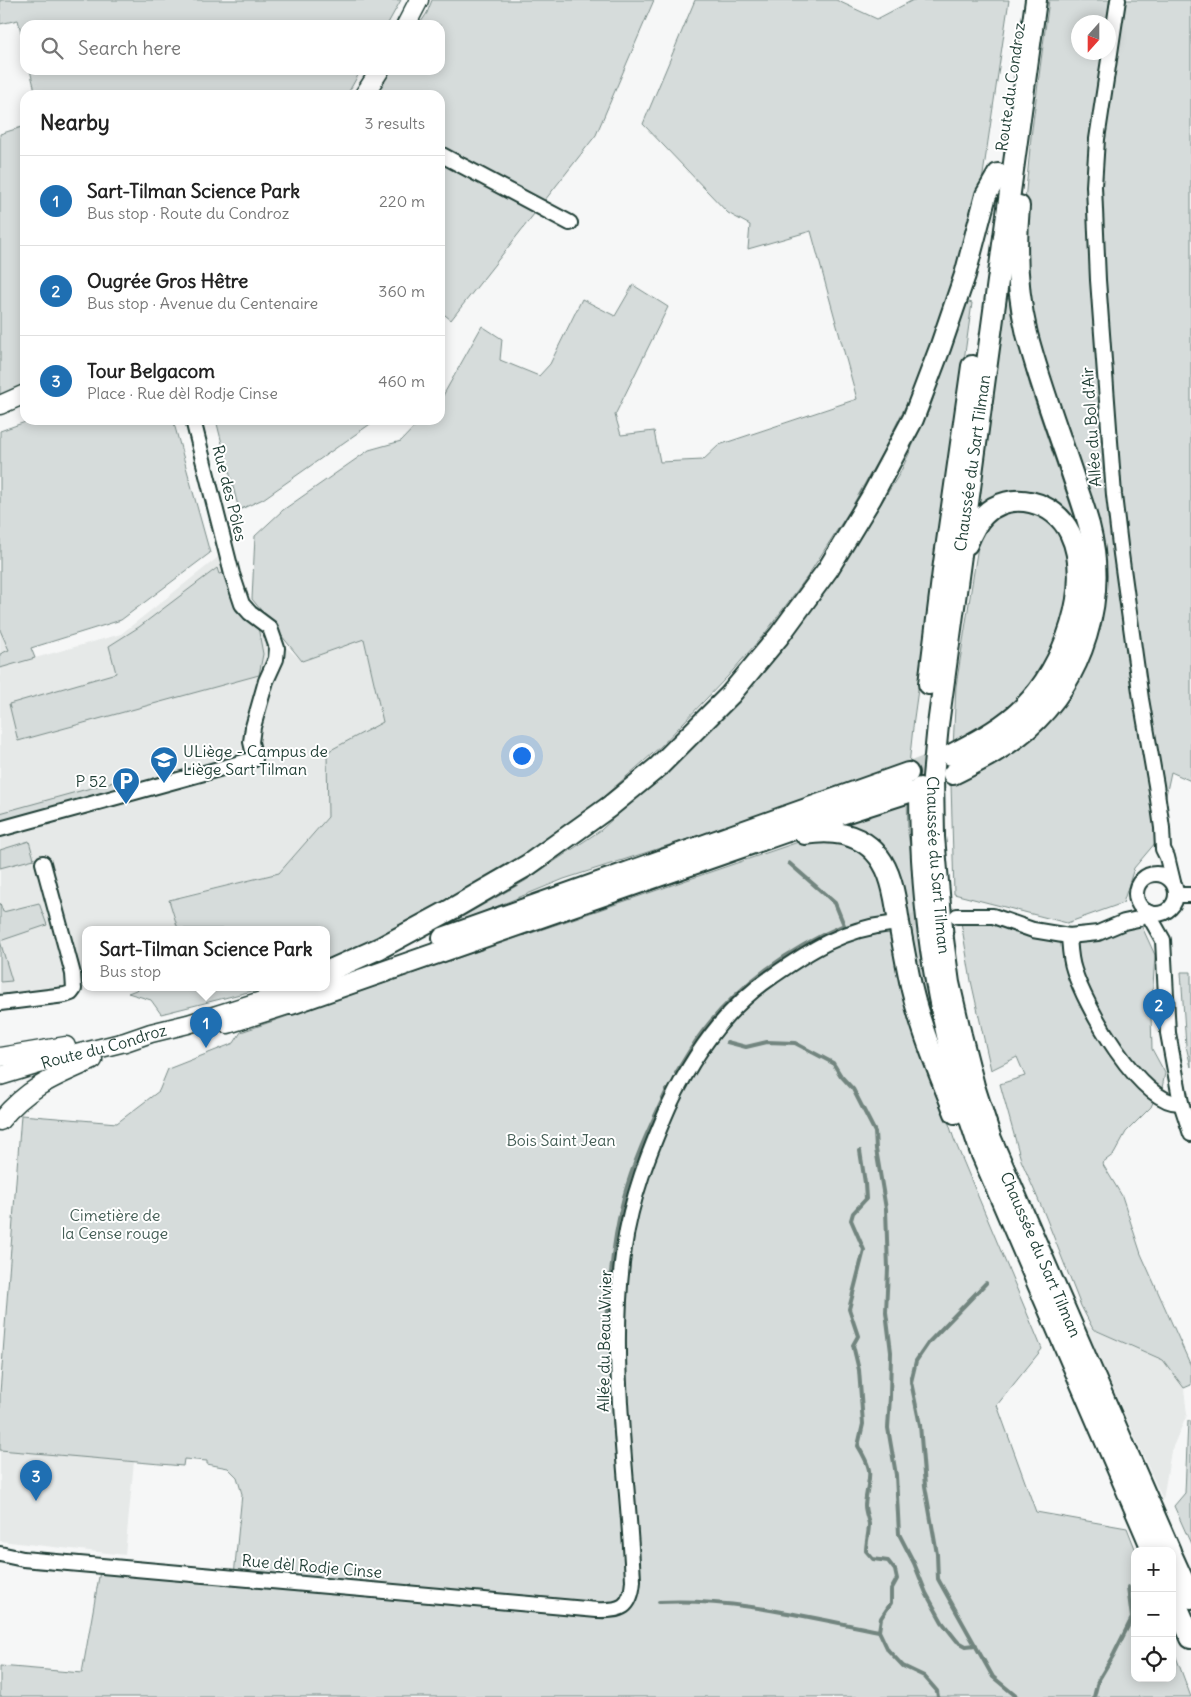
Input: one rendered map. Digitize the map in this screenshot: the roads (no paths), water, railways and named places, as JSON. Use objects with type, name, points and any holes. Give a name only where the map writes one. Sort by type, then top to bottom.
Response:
[{"type":"highway","name":"Route du Condroz","points":[[998,174],[1022,0]]},
{"type":"highway","name":"Route du Condroz","points":[[1016,142],[1036,0]]},
{"type":"highway","points":[[959,565],[976,526],[984,515],[1003,503],[1014,501],[1032,502],[1049,509],[1061,519],[1070,532],[1076,548],[1079,580],[1075,611],[1070,628],[1057,662],[1037,694],[1009,720],[952,764],[984,758],[1028,728],[1051,702],[1072,671],[1088,634],[1095,591],[1096,568],[1089,525],[1036,366],[1020,300],[1017,273],[1017,245],[1022,176],[1016,142]]},
{"type":"highway","name":"Chaussée du Sart Tilman","points":[[1016,142],[938,725],[933,777],[934,837],[943,939],[949,983],[974,1086],[991,1139],[1168,1547]]},
{"type":"highway","points":[[330,970],[380,948],[528,865],[609,808],[658,767],[730,695],[779,636],[828,569],[872,498],[913,419],[965,275],[986,195],[998,174]]},
{"type":"highway","name":"Chaussée du Sart Tilman","points":[[998,174],[924,724],[920,778],[920,839],[928,941],[948,1046],[980,1150],[1151,1547]]},
{"type":"highway","points":[[330,980],[522,909],[908,782],[764,839],[330,981]]},
{"type":"highway","points":[[764,839],[787,839],[820,831],[856,837],[868,846],[886,867],[891,880],[912,991],[962,1132],[980,1150]]},
{"type":"highway","points":[[1176,1565],[1191,1598]]},
{"type":"highway","points":[[1176,1603],[1191,1638]]},
{"type":"main road","points":[[409,20],[419,0]]},
{"type":"main road","points":[[367,90],[377,75]]},
{"type":"main road","points":[[0,405],[20,396]]},
{"type":"main road","name":"Route du Condroz","points":[[0,1076],[297,992]]},
{"type":"main road","name":"Route du Condroz","points":[[0,1090],[20,1079],[62,1065],[93,1060],[189,1036],[297,992]]},
{"type":"main road","points":[[0,1057],[151,1033]]},
{"type":"main road","points":[[0,1121],[25,1095],[51,1079],[93,1060]]},
{"type":"street","name":"Allée du Bol d'Air","points":[[1118,0],[1097,139],[1094,186],[1098,280],[1114,495],[1141,699],[1156,785],[1163,849],[1175,888]]},
{"type":"street","points":[[445,157],[570,222]]},
{"type":"street","name":"Rue des Pôles","points":[[0,830],[255,759],[251,742],[253,727],[266,681],[276,660],[277,648],[270,628],[250,613],[242,604],[232,574],[195,425]]},
{"type":"street","points":[[1163,849],[1148,875],[1138,884],[1136,890],[1138,904],[1147,912],[1163,940]]},
{"type":"street","points":[[0,1003],[65,995],[74,989],[73,974],[43,863]]},
{"type":"street","points":[[1148,875],[1162,874],[1175,888],[1191,895]]},
{"type":"street","points":[[957,916],[985,915],[1002,918],[1033,930],[1069,936],[1098,933],[1124,922],[1138,919],[1147,912],[1159,914],[1168,910],[1174,904],[1175,888]]},
{"type":"street","points":[[1124,922],[1136,897]]},
{"type":"street","points":[[1168,910],[1163,940],[1168,1033],[1180,1103],[1191,1134]]},
{"type":"street","name":"Allée du Beau Vivier","points":[[622,1608],[631,1596],[633,1581],[620,1419],[618,1352],[620,1281],[630,1214],[650,1152],[672,1101],[693,1061],[716,1028],[738,1002],[763,982],[827,942],[849,932],[890,924]]},
{"type":"street","points":[[1069,936],[1070,955],[1080,986],[1089,1006],[1110,1042],[1126,1064],[1154,1091],[1172,1104],[1180,1103]]},
{"type":"street","name":"Rue dèl Rodje Cinse","points":[[0,1554],[23,1559],[597,1610],[622,1608]]},
{"type":"waterway","points":[[676,1073],[703,1031],[717,1014],[749,983],[785,956],[844,925],[835,903],[789,863]]},
{"type":"waterway","points":[[727,1042],[746,1047],[767,1042],[795,1043],[833,1063],[841,1076],[853,1089],[875,1132],[886,1209],[888,1269],[886,1312],[891,1352],[888,1428],[896,1475],[899,1534],[914,1563],[926,1593],[942,1622],[957,1641],[966,1646],[976,1645]]},
{"type":"waterway","points":[[607,1326],[612,1261],[624,1197],[638,1156],[667,1090]]},
{"type":"waterway","points":[[860,1151],[866,1199],[853,1213],[851,1220],[864,1250],[849,1309],[858,1336],[853,1345],[859,1370],[863,1424],[858,1446],[869,1470],[865,1505],[869,1524],[866,1551],[873,1559],[888,1561],[895,1570],[897,1579],[891,1590],[891,1603],[881,1618],[879,1631],[888,1650],[903,1666],[924,1676],[937,1691],[938,1697]]},
{"type":"waterway","points":[[986,1283],[929,1342],[916,1361],[911,1382],[920,1425],[925,1486],[937,1554],[938,1579],[993,1677],[1017,1697]]},
{"type":"waterway","points":[[1094,1697],[1098,1681],[1132,1618],[1128,1587]]},
{"type":"waterway","points":[[659,1602],[714,1603],[742,1606],[879,1631]]},
{"type":"tunnel","points":[[908,773],[950,756]]},
{"type":"tunnel","points":[[890,923],[936,918]]},
{"type":"place","name":"ULiège - Campus de Liège Sart Tilman","points":[[164,784]]},
{"type":"place","name":"P 52","points":[[126,805]]},
{"type":"place","name":"Ougrée Gros Hêtre","points":[[1159,1030]]},
{"type":"place","name":"Sart-Tilman Science Park","points":[[206,1048]]},
{"type":"place","name":"Tour Belgacom","points":[[36,1501]]},
{"type":"park label","name":"Bois Saint Jean","points":[[561,1140]]},
{"type":"park label","name":"Cimetière de la Cense rouge","points":[[115,1224]]}]
